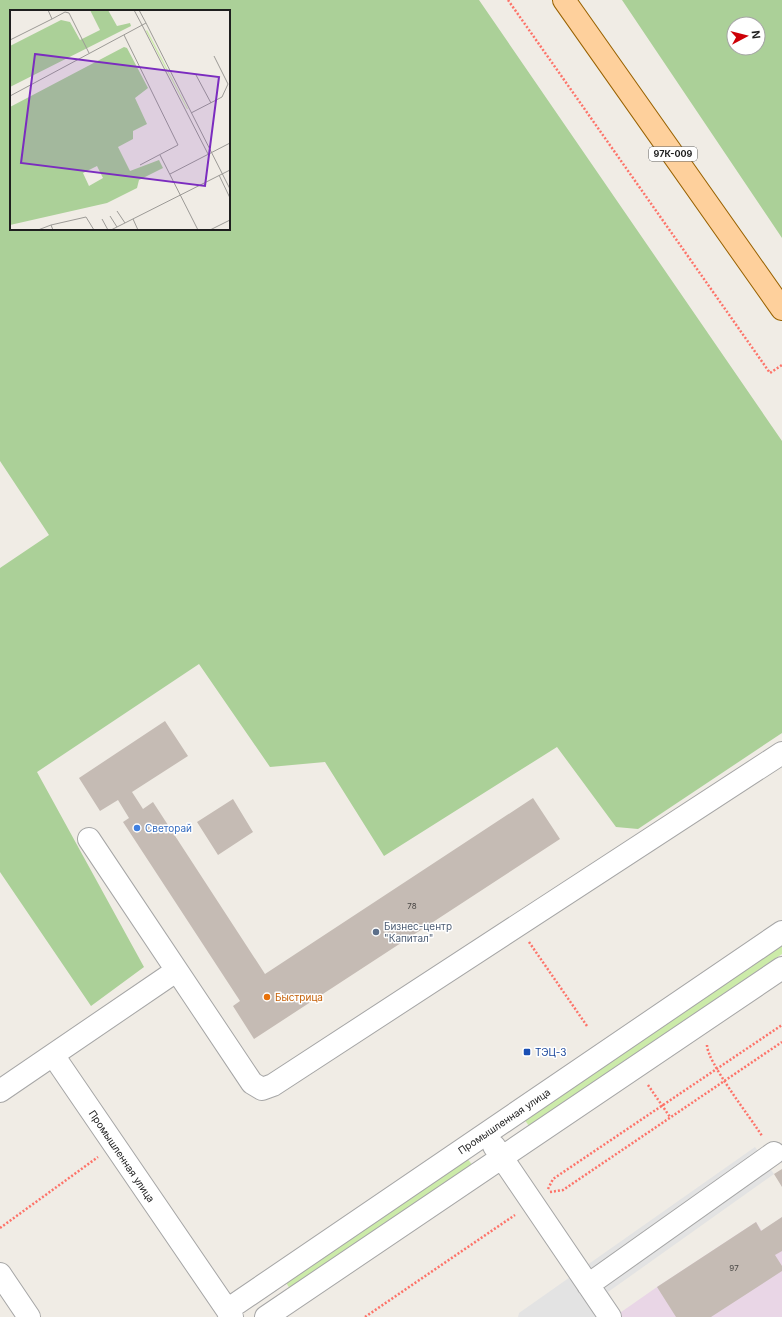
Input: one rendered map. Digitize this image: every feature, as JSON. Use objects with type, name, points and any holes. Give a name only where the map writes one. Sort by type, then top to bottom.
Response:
[{"type":"main road","name":"97К-009","points":[[564,0],[782,309]]},
{"type":"street","points":[[89,839],[252,1083],[262,1089],[273,1085],[782,753]]},
{"type":"street","name":"Промышленная улица","points":[[53,1055],[229,1313],[486,1133],[782,932]]},
{"type":"street","points":[[266,1317],[782,968]]},
{"type":"street","points":[[0,1091],[176,971]]},
{"type":"street","points":[[486,1133],[610,1317]]},
{"type":"street","points":[[588,1285],[774,1153]]},
{"type":"street","points":[[0,1274],[29,1317]]},
{"type":"path","points":[[508,0],[770,373],[782,365]]},
{"type":"path","points":[[518,926],[587,1026]]},
{"type":"path","points":[[782,1025],[553,1179],[546,1193],[563,1190],[782,1042]]},
{"type":"path","points":[[707,1050],[717,1069],[774,1153]]},
{"type":"path","points":[[646,1082],[670,1117]]},
{"type":"path","points":[[0,1228],[115,1145]]},
{"type":"path","points":[[365,1317],[517,1213]]},
{"type":"shaded area","points":[[755,1147],[774,1174],[608,1292],[621,1312],[614,1317],[518,1317],[519,1313]]},
{"type":"shaded area","points":[[782,1217],[782,1317],[614,1317],[756,1222],[762,1231]]},
{"type":"green space","points":[[0,0],[479,0],[782,441],[782,733],[638,829],[616,827],[557,747],[384,856],[325,762],[270,767],[199,664],[37,772],[144,967],[91,1006],[0,872],[0,568],[49,535],[0,461]]},
{"type":"green space","points":[[622,0],[782,0],[782,238]]},
{"type":"green space","points":[[782,943],[782,954],[529,1126],[524,1119]]},
{"type":"green space","points":[[467,1158],[473,1166],[290,1289],[285,1281]]},
{"type":"building","points":[[165,721],[188,756],[132,792],[143,809],[153,802],[265,974],[533,798],[560,839],[254,1039],[233,1006],[240,1001],[123,822],[129,818],[118,800],[100,811],[79,778]]},
{"type":"building","points":[[233,799],[253,832],[218,855],[197,822]]},
{"type":"building","points":[[782,1169],[782,1187],[774,1174]]},
{"type":"building","points":[[782,1217],[782,1251],[775,1255],[782,1266],[782,1271],[711,1317],[676,1317],[657,1287],[756,1222],[761,1231]]},
{"type":"place","name":"Светорай","points":[[137,828]]},
{"type":"place","name":"Бизнес-центр \"Капитал\"","points":[[376,932]]},
{"type":"place","name":"Быстрица","points":[[267,997]]},
{"type":"place","name":"ТЭЦ-3","points":[[527,1052]]}]
